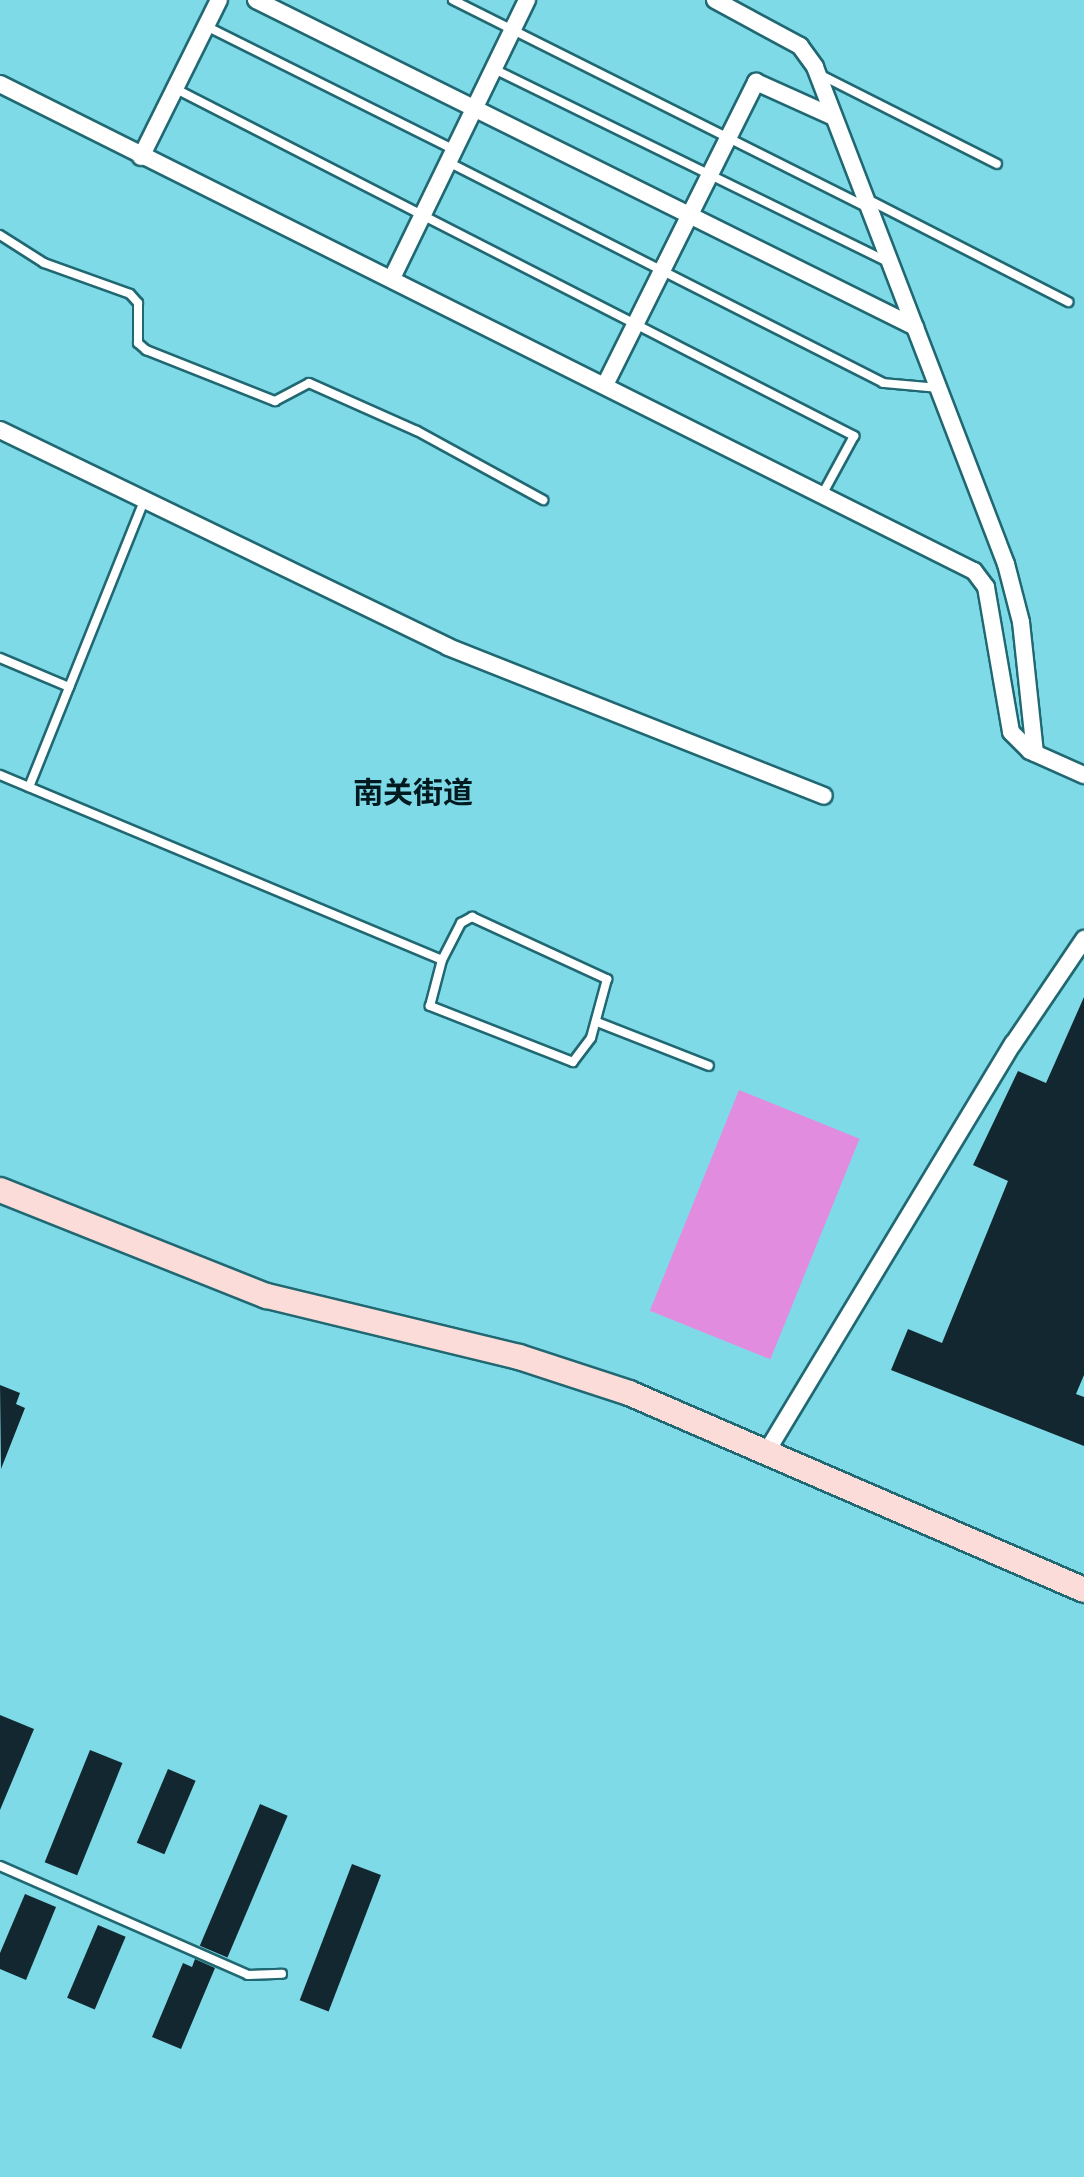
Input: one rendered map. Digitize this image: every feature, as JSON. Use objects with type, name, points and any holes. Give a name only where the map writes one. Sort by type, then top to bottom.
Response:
[{"type":"street","points":[[141,157],[219,0]]},
{"type":"street","points":[[256,0],[915,327]]},
{"type":"street","points":[[392,278],[527,0]]},
{"type":"street","points":[[715,0],[800,46],[817,73],[1006,564],[1021,622],[1035,753]]},
{"type":"street","points":[[605,385],[756,82],[834,117]]},
{"type":"street","points":[[0,84],[141,157],[605,385],[981,578]]},
{"type":"street","points":[[0,430],[448,647],[824,796]]},
{"type":"street","points":[[981,578],[1006,564]]},
{"type":"street","points":[[981,578],[1011,732],[1035,753],[1084,775]]},
{"type":"street","points":[[767,1451],[1013,1044],[1084,939]]},
{"type":"street","points":[[0,1190],[224,1282],[519,1357],[629,1393],[1084,1590]]},
{"type":"lane","points":[[453,0],[1068,302]]},
{"type":"lane","points":[[206,26],[662,271],[883,383],[938,388]]},
{"type":"lane","points":[[494,69],[890,263]]},
{"type":"lane","points":[[817,73],[997,164]]},
{"type":"lane","points":[[175,89],[424,213],[854,436],[822,495]]},
{"type":"lane","points":[[0,235],[44,263],[130,294],[138,303],[138,343],[146,350],[275,401],[309,383],[417,431],[543,500]]},
{"type":"lane","points":[[29,787],[145,499]]},
{"type":"lane","points":[[0,658],[69,687]]},
{"type":"lane","points":[[0,775],[442,960]]},
{"type":"lane","points":[[472,917],[603,973],[609,984],[597,1022],[582,1053],[566,1064],[430,1006],[442,960],[461,923],[472,917]]},
{"type":"lane","points":[[597,1022],[709,1066]]},
{"type":"lane","points":[[0,1866],[248,1975],[282,1974]]},
{"type":"shaded area","points":[[739,1090],[860,1139],[770,1359],[650,1311]]},
{"type":"building","points":[[1084,997],[1084,1375],[1076,1394],[1084,1397],[1084,1446],[891,1370],[908,1329],[942,1343],[1008,1181],[973,1165],[1018,1071],[1046,1083]]},
{"type":"building","points":[[0,1385],[20,1393],[16,1404],[25,1408],[1,1469]]},
{"type":"building","points":[[0,1715],[34,1729],[0,1810]]},
{"type":"building","points":[[90,1750],[122,1763],[77,1875],[45,1862]]},
{"type":"building","points":[[168,1769],[196,1781],[164,1854],[137,1843]]},
{"type":"building","points":[[260,1804],[288,1816],[227,1957],[200,1946]]},
{"type":"building","points":[[352,1864],[381,1875],[329,2011],[300,2000]]},
{"type":"building","points":[[25,1894],[56,1907],[26,1980],[0,1969],[0,1953]]},
{"type":"building","points":[[98,1925],[126,1937],[95,2009],[67,1998]]},
{"type":"building","points":[[195,1959],[215,1968],[181,2049],[152,2037],[183,1963],[192,1967]]},
{"type":"district","name":"南关街道","points":[[413,792]]}]
